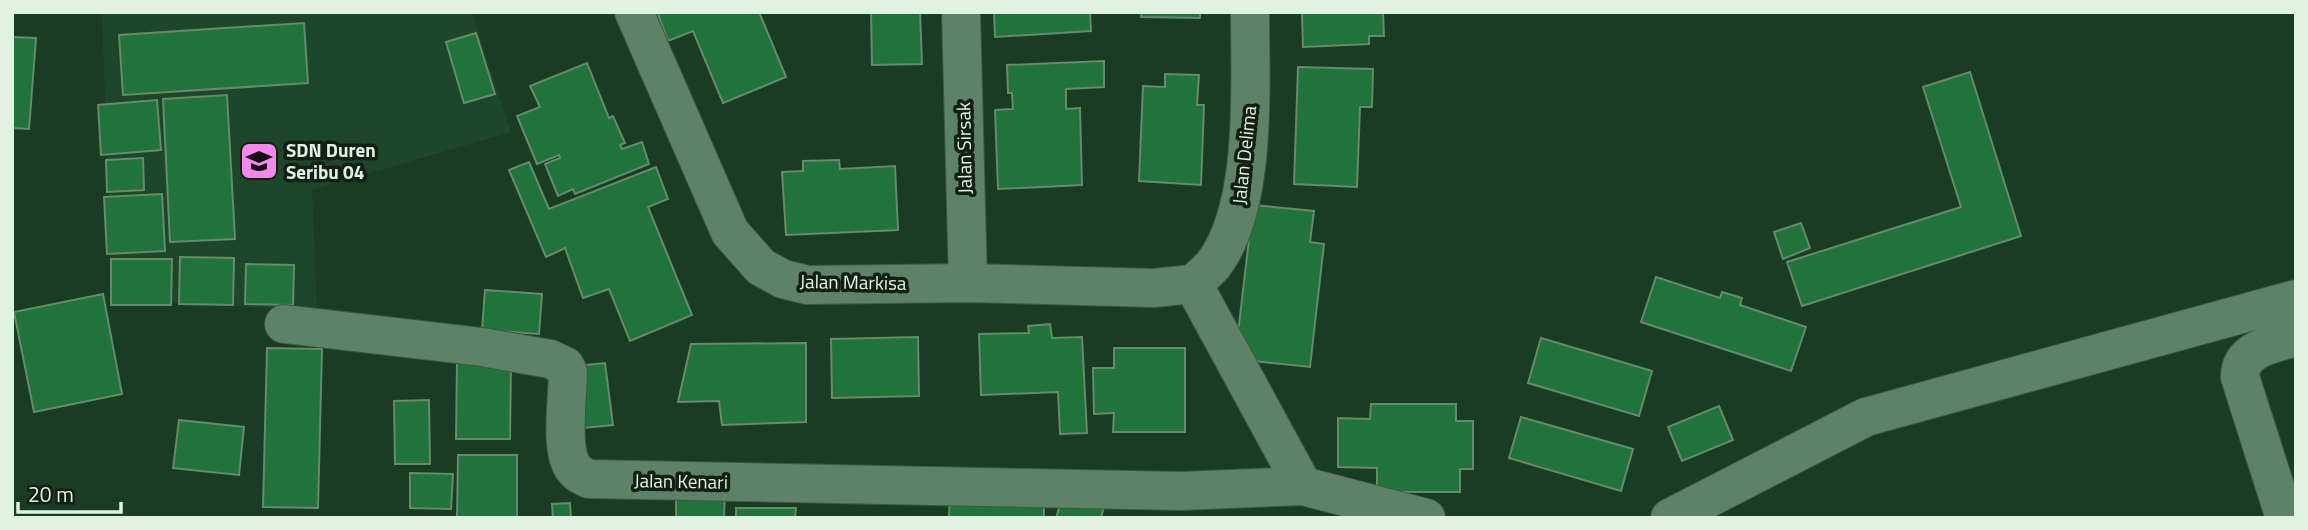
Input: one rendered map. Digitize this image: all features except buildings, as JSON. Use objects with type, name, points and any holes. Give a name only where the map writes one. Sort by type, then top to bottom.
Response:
[{"type":"street","name":"Jalan Markisa","points":[[634,12],[730,232],[761,267],[783,279],[807,285],[968,283],[1154,288],[1193,284]]},
{"type":"street","name":"Jalan Sirsak","points":[[961,12],[968,283]]},
{"type":"street","name":"Jalan Delima","points":[[1193,284],[1213,264],[1226,242],[1239,209],[1250,129],[1250,12]]},
{"type":"street","points":[[1193,284],[1303,486]]},
{"type":"street","points":[[1670,518],[1866,417],[2296,299]]},
{"type":"street","name":"Jalan Kenari","points":[[284,324],[482,347],[550,359],[565,366],[568,372],[568,454],[571,465],[579,474],[589,479],[1174,504]]},
{"type":"street","points":[[2285,518],[2240,377],[2240,367],[2244,358],[2255,351],[2296,337]]},
{"type":"street","points":[[1174,504],[1303,486],[1426,518]]},
{"type":"shaded area","name":"SDN Duren Seribu 04","points":[[102,12],[472,12],[511,132],[312,190],[317,311],[112,299]]},
{"type":"place","name":"SDN Duren Seribu 04","points":[[259,161]]}]
